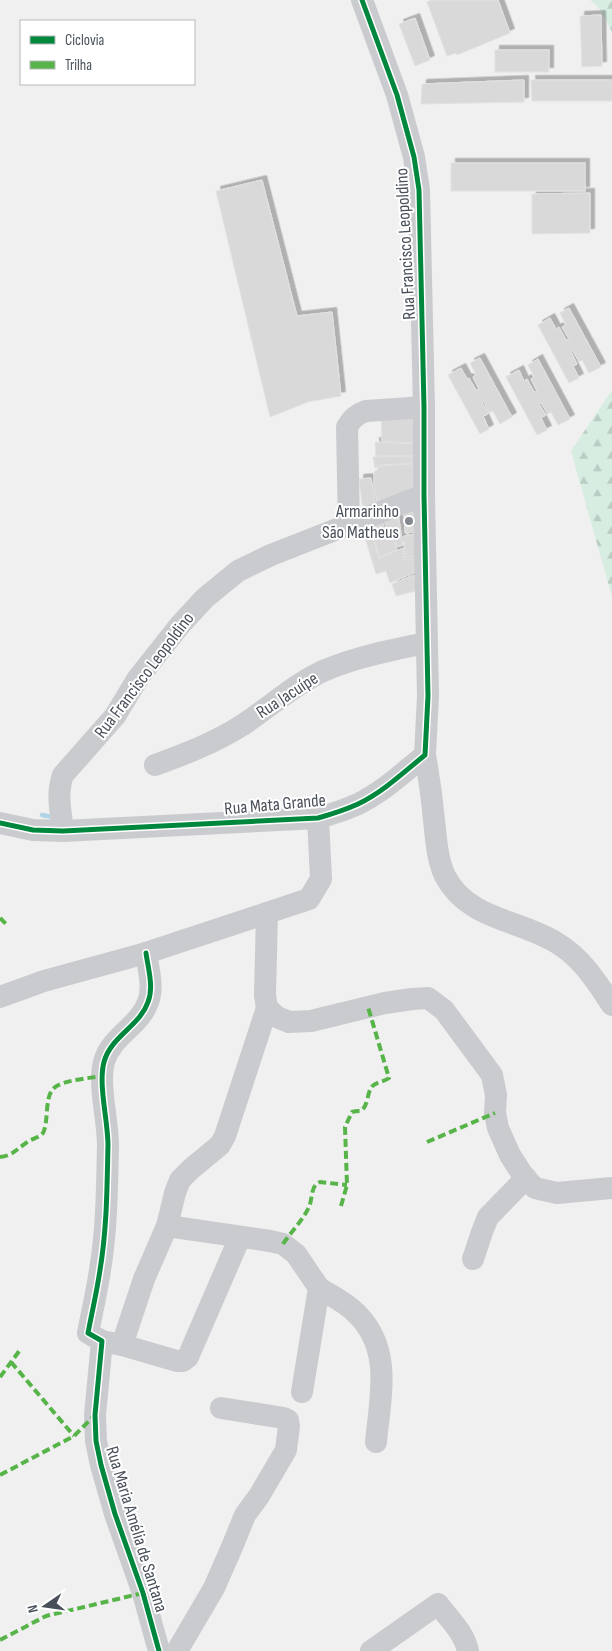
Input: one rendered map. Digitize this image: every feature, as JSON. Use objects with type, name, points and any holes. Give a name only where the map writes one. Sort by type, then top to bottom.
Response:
[{"type":"street","name":"Rua Francisco Leopoldino","points":[[63,831],[58,796],[59,785],[63,775],[115,716],[138,678],[180,625],[205,598],[238,571],[271,554],[348,526],[424,495],[420,223],[417,182],[412,150],[397,95],[362,0]]},
{"type":"street","points":[[348,526],[347,427],[352,419],[366,411],[424,407]]},
{"type":"street","points":[[424,495],[428,696],[426,755],[438,851],[444,874],[454,890],[468,904],[486,914],[536,932],[574,955],[589,970],[612,1005]]},
{"type":"street","name":"Rua Jacuípe","points":[[155,765],[191,752],[219,739],[296,686],[323,671],[356,659],[426,643]]},
{"type":"street","name":"Rua Mata Grande","points":[[0,823],[32,830],[63,831],[318,818],[340,812],[359,803],[376,793],[426,755]]},
{"type":"street","points":[[0,997],[44,981],[154,950],[309,899],[320,879],[318,818]]},
{"type":"street","points":[[104,1340],[144,1279],[167,1226],[180,1180],[220,1145],[226,1136],[267,1008],[265,995],[267,913]]},
{"type":"street","points":[[104,1340],[100,1269],[107,1205],[108,1141],[103,1076],[104,1063],[112,1045],[144,1010],[148,1001],[154,950]]},
{"type":"street","points":[[267,1008],[277,1017],[289,1022],[311,1021],[412,998],[428,998],[444,1010],[492,1075],[496,1095],[498,1128],[510,1155],[526,1178],[536,1188],[557,1193],[612,1188]]},
{"type":"street","points":[[473,1259],[488,1217],[526,1178]]},
{"type":"street","points":[[167,1226],[283,1244],[296,1254],[319,1288],[357,1313],[371,1331],[380,1353],[382,1378],[376,1442]]},
{"type":"street","points":[[104,1340],[183,1361],[188,1357],[240,1238]]},
{"type":"street","points":[[302,1392],[319,1288]]},
{"type":"street","name":"Rua Maria Amélia de Santana","points":[[104,1340],[95,1415],[96,1441],[115,1514],[143,1593],[159,1651]]},
{"type":"street","points":[[177,1651],[214,1588],[245,1515],[259,1496],[286,1450],[288,1420],[221,1408]]},
{"type":"street","points":[[371,1651],[438,1604],[459,1630],[466,1642],[468,1651]]},
{"type":"green space","points":[[590,0],[612,0],[612,32],[599,8]]},
{"type":"green space","points":[[612,390],[612,597],[571,451]]},
{"type":"building","points":[[432,0],[498,0],[510,33],[457,55],[456,53],[447,56],[427,2]]},
{"type":"building","points":[[601,15],[602,66],[582,67],[580,16]]},
{"type":"building","points":[[415,18],[430,60],[415,66],[399,24]]},
{"type":"building","points":[[495,50],[549,50],[549,72],[495,72]]},
{"type":"building","points":[[524,80],[524,102],[421,104],[422,84]]},
{"type":"building","points":[[531,80],[612,80],[612,101],[532,101]]},
{"type":"building","points":[[451,163],[585,163],[585,191],[451,191]]},
{"type":"building","points":[[262,180],[297,316],[332,312],[341,396],[308,402],[270,417],[216,191]]},
{"type":"building","points":[[590,193],[590,233],[532,234],[532,194]]},
{"type":"building","points":[[569,308],[601,367],[589,373],[582,360],[579,362],[573,351],[571,352],[577,364],[573,366],[579,378],[569,383],[538,325],[550,318],[556,329],[559,327],[566,340],[569,339],[562,327],[566,325],[560,313]]},
{"type":"building","points":[[480,358],[512,417],[500,424],[493,411],[489,413],[484,401],[482,402],[488,414],[483,416],[489,429],[480,434],[448,375],[461,368],[476,390],[479,389],[473,377],[476,375],[470,363]]},
{"type":"building","points":[[538,359],[570,419],[558,425],[551,412],[548,414],[541,403],[539,404],[546,415],[541,418],[547,430],[537,435],[506,377],[519,370],[524,381],[527,379],[534,392],[537,391],[531,379],[534,377],[528,365]]},
{"type":"building","points":[[416,414],[416,443],[382,441],[381,415]]},
{"type":"building","points":[[375,442],[414,444],[413,456],[376,456]]},
{"type":"building","points":[[413,456],[413,463],[381,465],[375,468],[373,457]]},
{"type":"building","points":[[413,464],[413,490],[378,507],[374,487],[374,472],[382,466]]},
{"type":"building","points":[[371,478],[376,507],[363,511],[359,479]]},
{"type":"building","name":"Armarinho São Matheus","points":[[404,510],[413,510],[414,532],[405,533]]},
{"type":"building","points":[[398,514],[403,545],[397,547],[394,534],[388,535],[384,519]]},
{"type":"building","points":[[382,521],[387,537],[392,536],[397,550],[379,557],[371,525]]},
{"type":"building","points":[[370,528],[379,558],[404,548],[404,560],[417,558],[418,571],[390,583],[386,571],[376,574],[363,531]]},
{"type":"building","points":[[415,534],[417,556],[405,558],[404,536]]},
{"type":"building","points":[[414,575],[416,591],[396,596],[392,584]]},
{"type":"waterway","points":[[42,815],[52,817]]},
{"type":"marked path","points":[[0,918],[8,926]]},
{"type":"marked path","points":[[341,1206],[347,1185],[345,1127],[352,1112],[360,1111],[365,1107],[372,1086],[389,1078],[368,1007]]},
{"type":"marked path","points":[[0,1157],[11,1154],[43,1133],[49,1097],[54,1088],[70,1081],[103,1076]]},
{"type":"marked path","points":[[427,1142],[495,1113]]},
{"type":"marked path","points":[[283,1244],[306,1212],[313,1189],[317,1184],[320,1182],[347,1185]]},
{"type":"marked path","points":[[0,1377],[20,1350]]},
{"type":"marked path","points":[[11,1362],[74,1436]]},
{"type":"marked path","points":[[0,1475],[74,1436],[95,1415]]},
{"type":"marked path","points":[[0,1640],[46,1616],[143,1593]]},
{"type":"cycle path","points":[[0,823],[33,830],[63,831],[318,818],[358,804],[376,794],[425,755],[428,696],[419,190],[414,157],[397,95],[362,0]]},
{"type":"cycle path","points":[[146,953],[151,984],[148,1002],[139,1018],[113,1045],[104,1062],[102,1071],[108,1135],[106,1208],[102,1254],[88,1333],[102,1341],[95,1415],[96,1441],[101,1465],[115,1514],[143,1593],[159,1651]]},
{"type":"place","name":"Armarinho São Matheus","points":[[409,521]]}]
